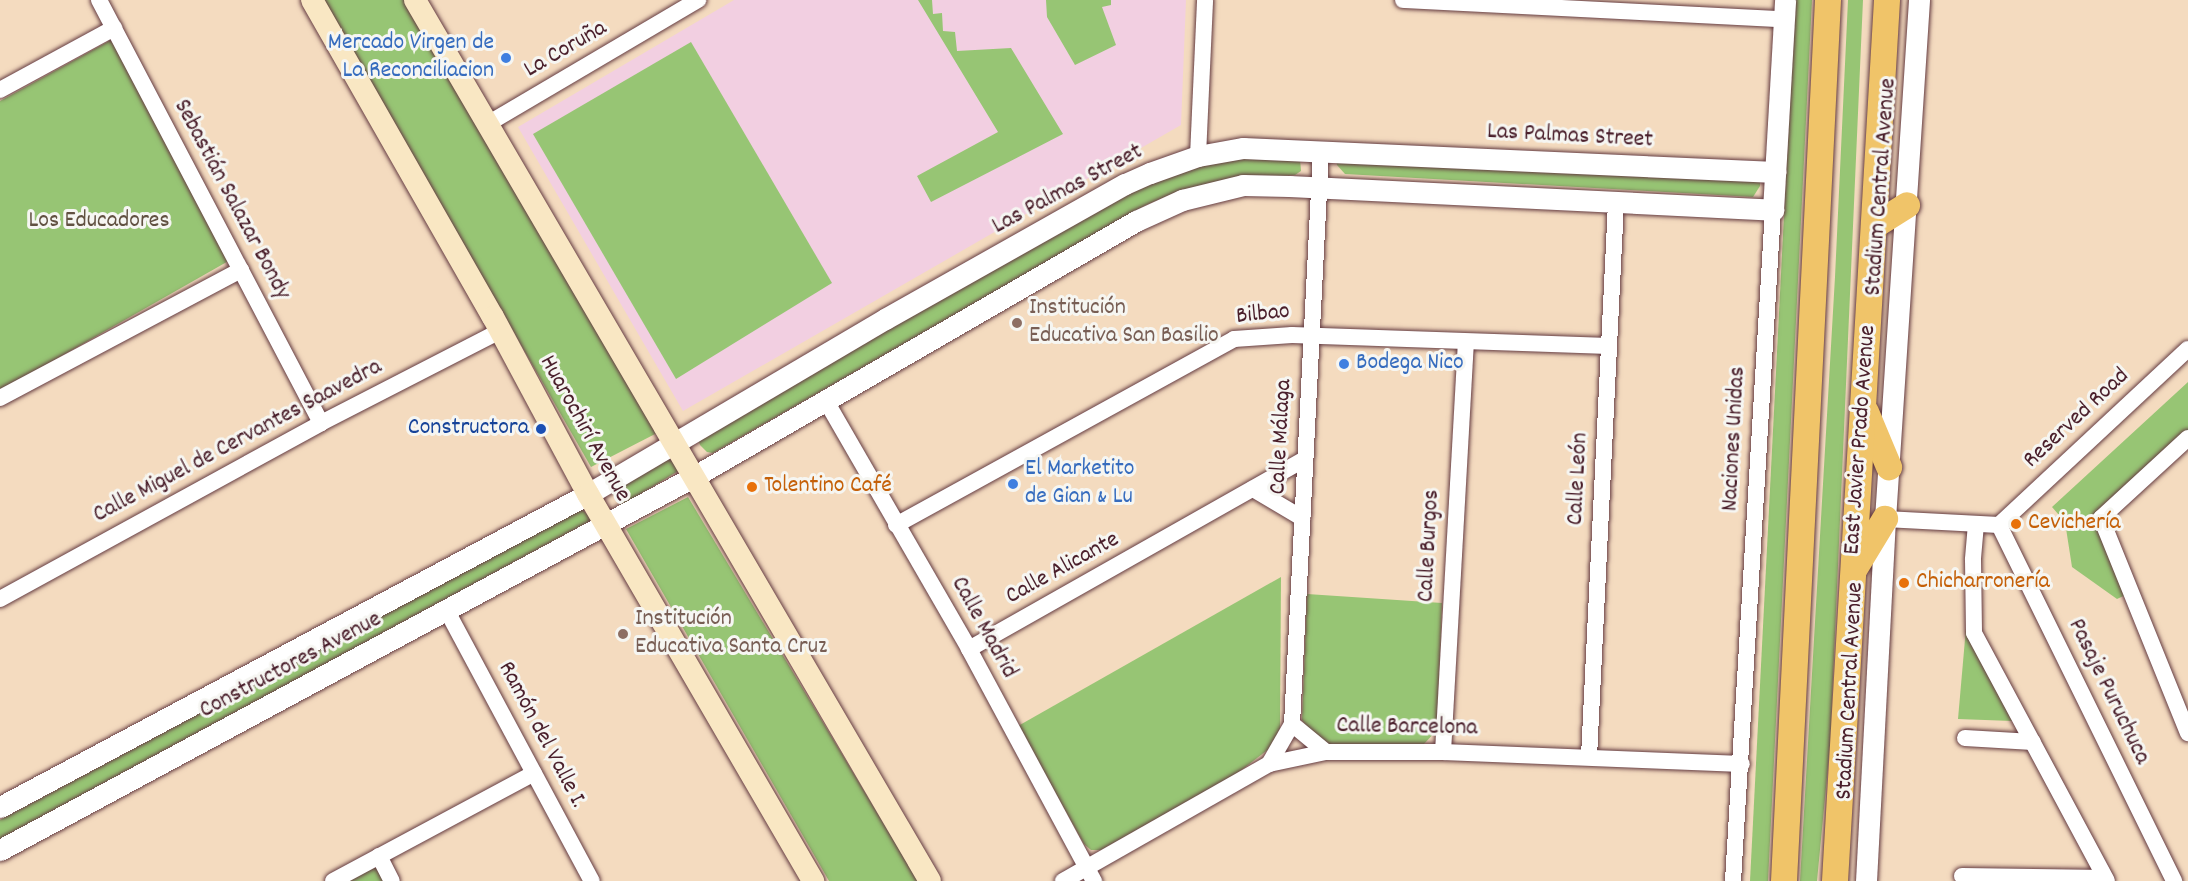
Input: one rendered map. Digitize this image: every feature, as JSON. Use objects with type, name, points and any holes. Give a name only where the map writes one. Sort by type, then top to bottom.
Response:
[{"type":"main road","name":"Huarochirí Avenue","points":[[312,0],[500,331],[588,494],[813,881]]},
{"type":"main road","points":[[415,0],[489,123],[930,881]]},
{"type":"main road","points":[[1784,881],[1828,0]]},
{"type":"main road","name":"East Javier Prado Avenue","points":[[1835,881],[1887,0]]},
{"type":"main road","points":[[1874,226],[1907,205]]},
{"type":"main road","points":[[1863,406],[1888,467]]},
{"type":"main road","points":[[1852,573],[1885,519]]},
{"type":"street","name":"Sebastián Salazar Bondy","points":[[99,0],[321,423]]},
{"type":"street","name":"La Coruña","points":[[489,123],[698,0]]},
{"type":"street","points":[[1198,156],[1205,0]]},
{"type":"street","points":[[1403,0],[1784,9]]},
{"type":"street","name":"Stadium Central Avenue","points":[[1866,881],[1888,467],[1919,0]]},
{"type":"street","name":"Naciones Unidas","points":[[1733,881],[1742,764],[1784,9]]},
{"type":"street","points":[[0,90],[114,28]]},
{"type":"street","name":"Las Palmas Street","points":[[588,494],[885,320],[1125,184],[1198,156],[1243,148],[1775,172]]},
{"type":"street","name":"Calle Málaga","points":[[1292,724],[1321,152]]},
{"type":"street","points":[[695,476],[1158,210],[1202,194],[1243,185],[1319,187],[1773,210]]},
{"type":"street","name":"Calle León","points":[[1589,757],[1616,203]]},
{"type":"street","points":[[0,398],[241,270]]},
{"type":"street","name":"Calle Miguel de Cervantes Saavedra","points":[[0,599],[321,423],[500,331]]},
{"type":"street","name":"Bilbao","points":[[897,525],[1234,339],[1266,335],[1312,335],[1466,343],[1609,346]]},
{"type":"street","name":"Calle Burgos","points":[[1443,752],[1466,343]]},
{"type":"street","name":"Reserved Road","points":[[2000,525],[2188,349]]},
{"type":"street","name":"Calle Madrid","points":[[826,401],[969,649],[1090,875]]},
{"type":"street","points":[[2188,438],[2102,518],[2188,733]]},
{"type":"street","name":"Calle Alicante","points":[[969,649],[1305,459]]},
{"type":"street","name":"Constructores Avenue","points":[[0,850],[695,476]]},
{"type":"street","points":[[1253,489],[1302,518]]},
{"type":"street","name":"Constructores Avenue","points":[[0,807],[588,494]]},
{"type":"street","points":[[1885,519],[2000,525]]},
{"type":"street","points":[[1962,876],[2106,880],[1974,633],[1973,560],[1976,524]]},
{"type":"street","name":"Pasaje Puruchuca","points":[[2000,525],[2174,881]]},
{"type":"street","name":"Ramón del Valle I.","points":[[447,611],[592,881]]},
{"type":"street","points":[[1269,764],[1292,724]]},
{"type":"street","name":"Calle Barcelona","points":[[1292,724],[1326,752],[1443,752],[1742,764]]},
{"type":"street","points":[[1965,738],[2033,742]]},
{"type":"street","points":[[1063,881],[1090,875],[1269,764],[1326,752]]},
{"type":"street","points":[[333,881],[534,773]]},
{"type":"street","points":[[379,856],[392,881]]},
{"type":"shaded area","points":[[734,0],[1186,0],[1181,125],[683,411],[518,127]]},
{"type":"green space","points":[[323,0],[408,0],[657,433],[591,467]]},
{"type":"green space","points":[[918,0],[932,0],[933,14],[942,13],[943,31],[955,32],[957,51],[1011,48],[1063,134],[931,202],[917,176],[998,132]]},
{"type":"green space","points":[[1046,0],[1111,0],[1111,5],[1102,7],[1116,45],[1075,65],[1047,17]]},
{"type":"green space","points":[[1795,0],[1812,0],[1768,881],[1750,881]]},
{"type":"green space","points":[[1848,0],[1863,0],[1830,746],[1817,881],[1800,881],[1835,277]]},
{"type":"green space","name":"Los Educadores","points":[[111,40],[232,259],[0,391],[0,101]]},
{"type":"green space","points":[[691,42],[832,283],[676,379],[533,134]]},
{"type":"green space","points":[[1253,157],[1300,158],[1301,171],[1295,175],[1241,180],[1179,191],[1146,205],[713,453],[707,452],[700,445],[698,439],[1085,215],[1174,172],[1224,160]]},
{"type":"green space","points":[[1336,161],[1760,179],[1760,186],[1753,197],[1345,174]]},
{"type":"green space","points":[[2188,382],[2188,438],[2103,519],[2132,592],[2117,599],[2072,567],[2065,522],[2052,507]]},
{"type":"green space","points":[[675,452],[683,468],[621,506],[611,491]]},
{"type":"green space","points":[[688,497],[918,881],[829,881],[626,529]]},
{"type":"green space","points":[[582,509],[592,520],[0,839],[0,820]]},
{"type":"green space","points":[[1281,577],[1280,728],[1274,745],[1235,775],[1101,850],[1091,850],[1084,844],[1018,726]]},
{"type":"green space","points":[[1307,594],[1442,603],[1437,730],[1423,745],[1329,746],[1309,730],[1302,720]]},
{"type":"green space","points":[[1966,628],[2012,721],[1958,719]]},
{"type":"green space","points":[[376,865],[384,881],[346,881]]},
{"type":"place","name":"Mercado Virgen de La Reconciliacion","points":[[506,58]]},
{"type":"place","name":"Institución Educativa San Basilio","points":[[1017,323]]},
{"type":"place","name":"Bodega Nico","points":[[1344,364]]},
{"type":"place","name":"Constructora","points":[[541,429]]},
{"type":"place","name":"El Marketito de Gian & Lu","points":[[1013,484]]},
{"type":"place","name":"Tolentino Café","points":[[752,487]]},
{"type":"place","name":"Cevichería","points":[[2016,524]]},
{"type":"place","name":"Chicharronería","points":[[1904,583]]},
{"type":"place","name":"Institución Educativa Santa Cruz","points":[[623,634]]}]
